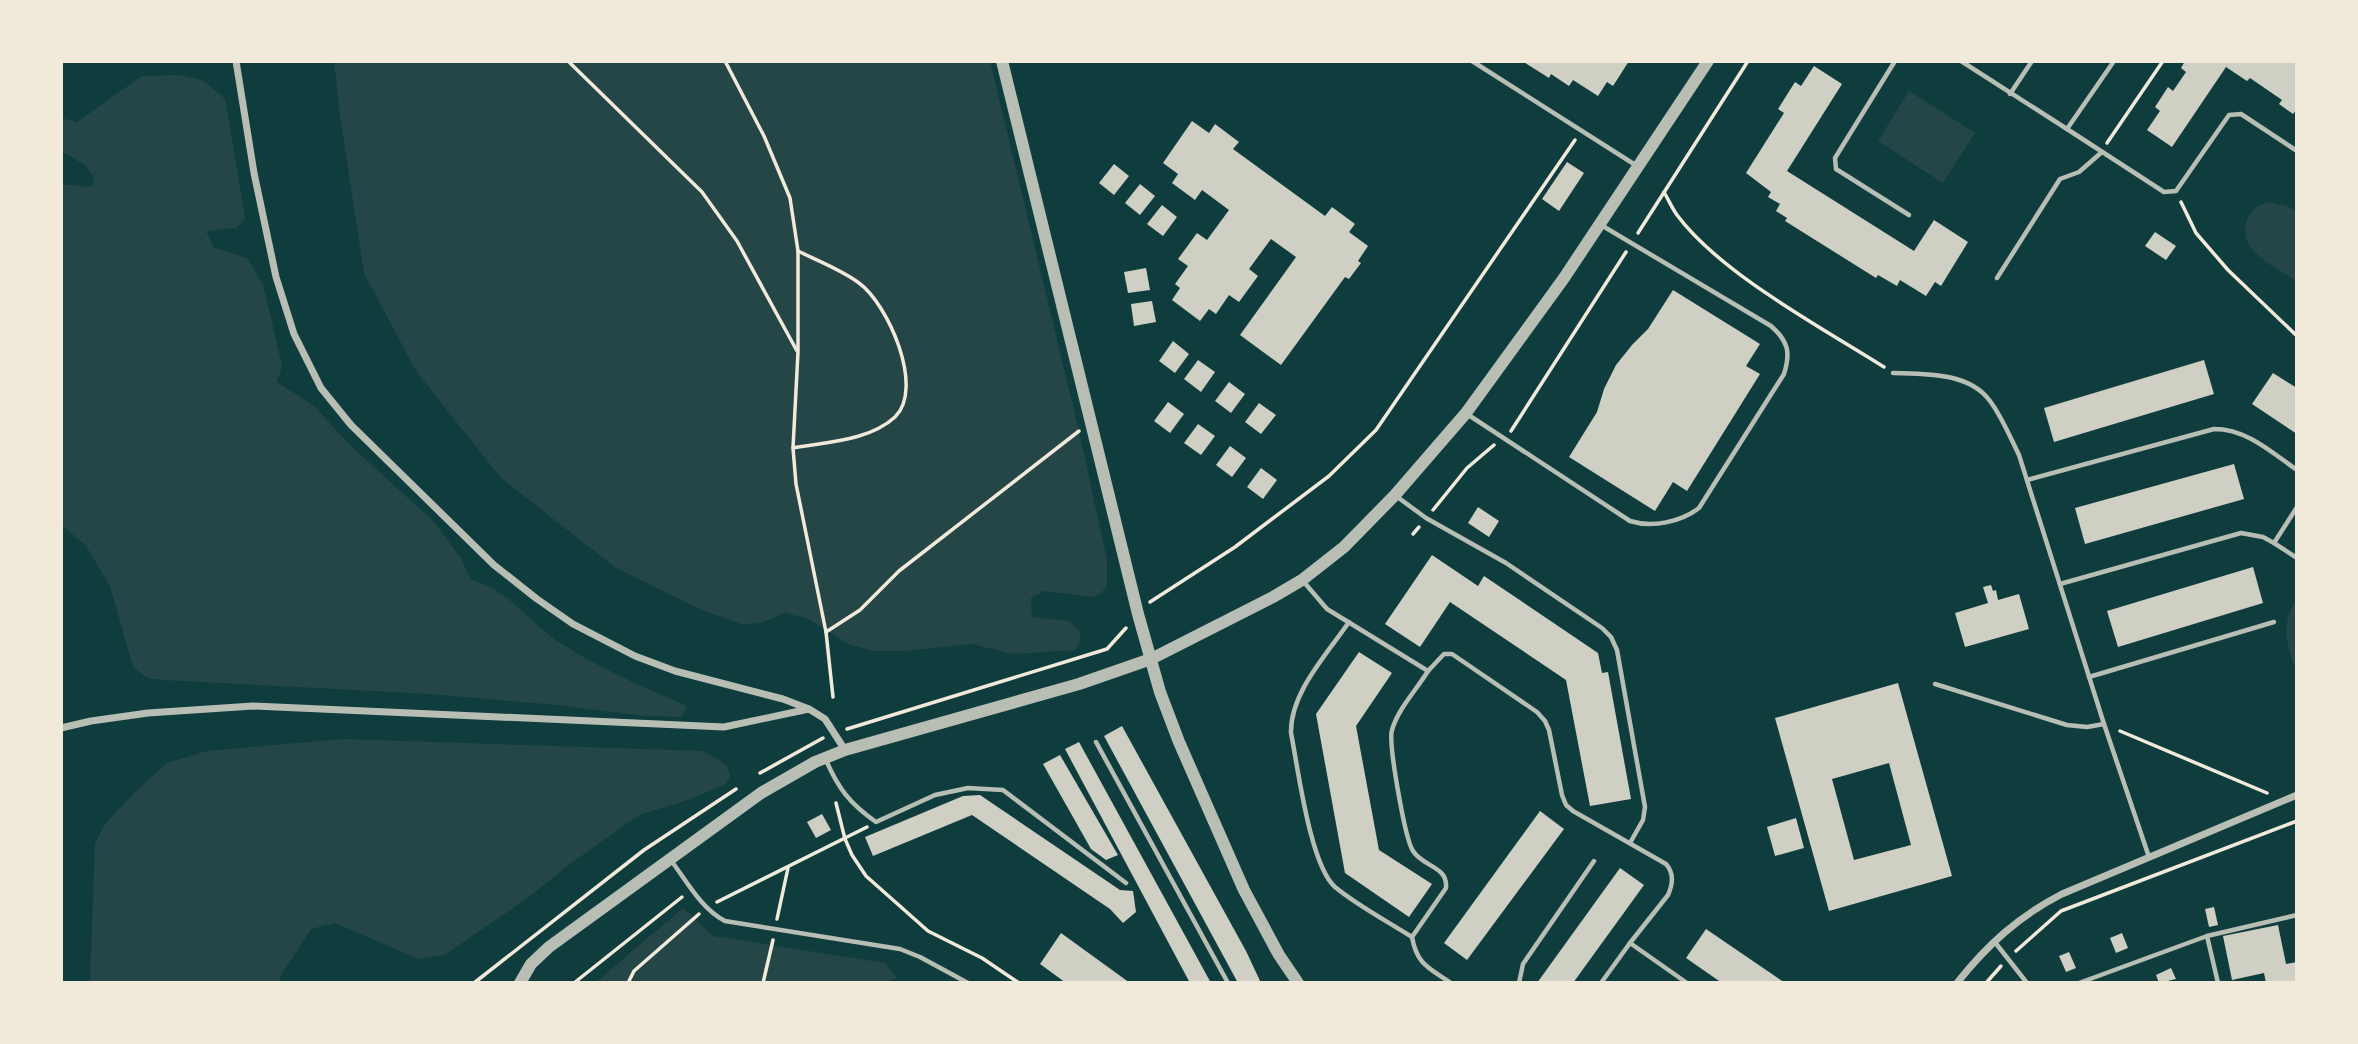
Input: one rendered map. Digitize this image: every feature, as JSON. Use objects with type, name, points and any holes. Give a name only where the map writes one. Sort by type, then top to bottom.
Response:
[{"type":"street","points":[[236,61],[254,173],[279,289],[293,334],[316,377],[351,425],[494,565],[573,624],[635,656],[675,671],[783,699],[809,709],[825,719],[845,750]]},
{"type":"street","points":[[1002,61],[1151,659],[1179,742],[1244,890],[1297,983]]},
{"type":"street","points":[[520,983],[531,964],[549,947],[761,793],[820,760],[845,750],[1079,684],[1151,659],[1302,580],[1344,547],[1395,495],[1466,414],[1564,278],[1708,61]]},
{"type":"street","points":[[61,728],[148,713],[253,706],[724,727],[809,709]]},
{"type":"street","points":[[1957,983],[1993,941],[2037,907],[2297,795]]},
{"type":"lane","points":[[1472,61],[1637,166]]},
{"type":"lane","points":[[1895,61],[1835,158],[1836,169],[1909,215]]},
{"type":"lane","points":[[1961,61],[2164,192],[2176,191],[2229,115],[2241,114],[2297,150]]},
{"type":"lane","points":[[2010,94],[2032,61]]},
{"type":"lane","points":[[2067,129],[2113,61]]},
{"type":"lane","points":[[1997,278],[2060,179],[2079,172],[2102,152]]},
{"type":"lane","points":[[1466,414],[1630,521],[1645,526],[1689,516],[1699,508],[1784,374],[1789,359],[1788,345],[1782,335],[1771,326],[1599,224]]},
{"type":"lane","points":[[1893,373],[1951,377],[1973,387],[1989,399],[2019,454],[2149,857]]},
{"type":"lane","points":[[2027,480],[2214,429],[2225,429],[2251,438],[2297,470]]},
{"type":"lane","points":[[1395,495],[1426,518],[1506,563],[1602,628],[1611,637],[1617,650],[1645,807],[1643,820],[1630,843]]},
{"type":"lane","points":[[2274,543],[2297,507]]},
{"type":"lane","points":[[2060,583],[2241,533],[2263,537],[2297,558]]},
{"type":"lane","points":[[1302,580],[1327,609],[1429,670]]},
{"type":"lane","points":[[1349,622],[1297,697],[1291,733],[1316,854],[1324,874],[1335,886],[1412,937]]},
{"type":"lane","points":[[2089,677],[2274,622]]},
{"type":"lane","points":[[1451,983],[1419,962],[1414,953],[1412,937],[1446,888],[1447,880],[1444,873],[1420,859],[1409,843],[1390,744],[1391,732],[1429,670],[1444,654],[1452,654],[1538,712],[1549,730],[1566,805],[1666,864],[1672,879],[1668,895],[1601,983]]},
{"type":"lane","points":[[1935,684],[2067,725],[2087,727],[2104,724]]},
{"type":"lane","points":[[1096,742],[1228,983]]},
{"type":"lane","points":[[820,760],[843,793],[876,822],[935,795],[968,788],[1003,790],[1126,883]]},
{"type":"lane","points":[[669,859],[707,907],[725,920],[900,949],[968,983]]},
{"type":"lane","points":[[1519,983],[1523,964],[1594,861]]},
{"type":"lane","points":[[2079,983],[2207,936],[2297,915]]},
{"type":"lane","points":[[2207,936],[2218,983]]},
{"type":"lane","points":[[1993,941],[2027,983]]},
{"type":"lane","points":[[1630,943],[1686,983]]},
{"type":"path","points":[[568,61],[702,192],[737,241],[798,352]]},
{"type":"path","points":[[725,61],[764,136],[790,198],[797,251],[798,352],[793,448],[796,484],[826,632],[833,697]]},
{"type":"path","points":[[1413,534],[1467,468],[1512,430],[1748,61]]},
{"type":"path","points":[[2102,152],[2163,61]]},
{"type":"path","points":[[753,778],[806,746],[835,733],[1107,649],[1152,600],[1235,547],[1329,476],[1376,430],[1582,130]]},
{"type":"path","points":[[1664,191],[1676,215],[1716,256],[1893,373]]},
{"type":"path","points":[[2176,191],[2196,233],[2228,270],[2297,336]]},
{"type":"path","points":[[793,448],[855,437],[882,426],[896,416],[904,401],[906,385],[900,350],[890,324],[875,298],[858,282],[797,251]]},
{"type":"path","points":[[826,632],[860,610],[899,571],[1083,428]]},
{"type":"path","points":[[2104,724],[2279,798]]},
{"type":"path","points":[[806,746],[820,760]]},
{"type":"path","points":[[474,983],[644,850],[743,785]]},
{"type":"path","points":[[833,793],[845,839],[866,876],[928,931],[982,958],[1019,983]]},
{"type":"path","points":[[1986,983],[2008,958],[2061,911],[2297,821]]},
{"type":"path","points":[[628,983],[634,971],[707,907],[876,822]]},
{"type":"path","points":[[763,983],[788,867]]},
{"type":"path","points":[[574,983],[692,888]]},
{"type":"shaded area","points":[[334,61],[990,61],[1079,431],[1107,560],[1107,586],[1100,594],[1093,597],[1044,591],[1031,598],[1032,617],[1069,621],[1079,630],[1081,640],[1075,650],[1012,654],[972,644],[904,651],[872,651],[848,644],[807,618],[784,613],[764,622],[744,625],[704,611],[616,568],[501,478],[416,371],[364,273]]},
{"type":"shaded area","points":[[178,75],[203,80],[225,99],[245,219],[236,228],[206,231],[214,248],[247,258],[263,285],[282,366],[277,382],[314,406],[350,445],[433,521],[461,558],[471,580],[497,591],[550,636],[592,662],[687,706],[682,717],[644,716],[431,694],[164,680],[147,678],[133,667],[110,586],[86,546],[61,524],[61,184],[91,187],[95,179],[85,165],[61,151],[61,118],[77,122],[142,76]]},
{"type":"shaded area","points":[[1909,91],[1975,133],[1943,183],[1878,141]]},
{"type":"shaded area","points":[[2268,202],[2287,206],[2297,212],[2297,281],[2270,265],[2248,243],[2245,234],[2249,216],[2257,207]]},
{"type":"shaded area","points":[[2297,597],[2297,675],[2286,627]]},
{"type":"shaded area","points":[[343,739],[703,751],[727,765],[730,776],[726,784],[691,799],[639,815],[525,900],[446,954],[418,959],[335,923],[311,929],[280,977],[280,983],[90,983],[95,843],[105,824],[136,791],[167,763],[207,751]]},
{"type":"shaded area","points":[[683,908],[713,936],[885,963],[897,978],[882,983],[595,983]]},
{"type":"building","points":[[1522,61],[1629,61],[1613,86],[1607,82],[1598,96],[1573,80],[1569,86],[1551,74],[1549,78]]},
{"type":"building","points":[[2185,61],[2295,61],[2297,109],[2293,114],[2279,104],[2282,100],[2250,78],[2247,81],[2226,67],[2172,147],[2147,130],[2160,111],[2155,107],[2168,87],[2173,91],[2186,72],[2181,68]]},
{"type":"building","points":[[1814,66],[1842,84],[1787,171],[1914,251],[1934,220],[1968,242],[1941,286],[1935,282],[1926,296],[1900,280],[1897,286],[1878,275],[1876,278],[1785,221],[1787,218],[1776,211],[1780,204],[1768,197],[1771,192],[1746,173],[1784,113],[1778,109],[1795,82],[1801,86]]},
{"type":"building","points":[[1192,121],[1209,133],[1215,124],[1239,142],[1233,149],[1325,216],[1332,207],[1355,224],[1349,232],[1368,246],[1358,261],[1361,263],[1349,279],[1345,277],[1281,365],[1240,335],[1296,257],[1271,239],[1249,269],[1258,276],[1239,302],[1229,295],[1216,314],[1209,309],[1200,321],[1172,300],[1180,288],[1175,284],[1188,266],[1178,259],[1197,233],[1207,240],[1229,210],[1202,190],[1195,200],[1172,183],[1178,174],[1163,163]]},
{"type":"building","points":[[1567,162],[1584,173],[1559,211],[1542,199]]},
{"type":"building","points":[[1114,164],[1129,176],[1114,195],[1099,183]]},
{"type":"building","points":[[1140,184],[1155,196],[1140,215],[1125,203]]},
{"type":"building","points":[[1162,205],[1177,217],[1163,236],[1147,224]]},
{"type":"building","points":[[2155,232],[2176,246],[2166,260],[2145,246]]},
{"type":"building","points":[[1146,268],[1150,290],[1128,293],[1124,272]]},
{"type":"building","points":[[1673,290],[1760,344],[1746,366],[1760,374],[1687,491],[1673,482],[1655,511],[1569,457],[1597,412],[1604,389],[1616,365],[1648,329]]},
{"type":"building","points":[[1152,301],[1156,322],[1134,326],[1131,304]]},
{"type":"building","points":[[1173,341],[1189,354],[1175,373],[1159,361]]},
{"type":"building","points":[[1198,360],[1215,372],[1201,392],[1184,379]]},
{"type":"building","points":[[2204,360],[2214,394],[2054,442],[2044,408]]},
{"type":"building","points":[[2273,373],[2297,388],[2297,434],[2252,404]]},
{"type":"building","points":[[1229,382],[1245,394],[1231,413],[1215,401]]},
{"type":"building","points":[[1168,402],[1184,414],[1170,433],[1154,421]]},
{"type":"building","points":[[1259,403],[1276,415],[1261,434],[1245,422]]},
{"type":"building","points":[[1198,424],[1215,436],[1201,455],[1184,443]]},
{"type":"building","points":[[1230,446],[1246,458],[1232,477],[1216,465]]},
{"type":"building","points":[[2234,464],[2244,499],[2085,544],[2075,508]]},
{"type":"building","points":[[1261,468],[1277,480],[1263,499],[1247,487]]},
{"type":"building","points":[[1478,507],[1499,521],[1489,537],[1468,523]]},
{"type":"building","points":[[1432,555],[1478,586],[1484,576],[1598,653],[1602,673],[1608,672],[1631,799],[1590,806],[1566,680],[1450,602],[1420,647],[1385,624]]},
{"type":"building","points":[[2253,567],[2263,603],[2118,647],[2107,611]]},
{"type":"building","points":[[1991,585],[1993,591],[1996,590],[1998,600],[2019,594],[2029,629],[1965,647],[1955,613],[1988,603],[1983,587]]},
{"type":"building","points":[[1359,652],[1392,673],[1356,726],[1379,850],[1432,884],[1409,917],[1345,873],[1316,714]]},
{"type":"building","points":[[1898,683],[1952,876],[1829,911],[1775,718]],"holes":[[[1889,763],[1911,845],[1854,860],[1832,779]]]},
{"type":"building","points":[[1122,726],[1261,983],[1238,983],[1104,736]]},
{"type":"building","points":[[1079,742],[1211,983],[1190,983],[1065,749]]},
{"type":"building","points":[[1060,755],[1118,855],[1106,860],[1091,849],[1043,764]]},
{"type":"building","points":[[980,795],[1120,890],[1133,891],[1136,912],[1123,923],[1110,909],[972,815],[873,856],[865,837],[963,796]]},
{"type":"building","points":[[1540,811],[1564,829],[1467,960],[1444,943]]},
{"type":"building","points":[[822,814],[831,830],[816,838],[807,822]]},
{"type":"building","points":[[1796,818],[1804,848],[1775,856],[1767,827]]},
{"type":"building","points":[[1620,868],[1644,885],[1573,983],[1537,983]]},
{"type":"building","points":[[2214,907],[2218,925],[2209,927],[2205,909]]},
{"type":"building","points":[[2278,925],[2286,964],[2297,962],[2297,983],[2266,983],[2264,973],[2232,980],[2223,936]]},
{"type":"building","points":[[1706,929],[1785,983],[1722,983],[1686,958]]},
{"type":"building","points":[[1061,933],[1130,983],[1066,983],[1040,964]]},
{"type":"building","points":[[2122,933],[2128,948],[2116,953],[2110,938]]},
{"type":"building","points":[[2069,952],[2076,968],[2066,972],[2059,956]]},
{"type":"building","points":[[2171,968],[2176,979],[2159,983],[2156,975]]}]
